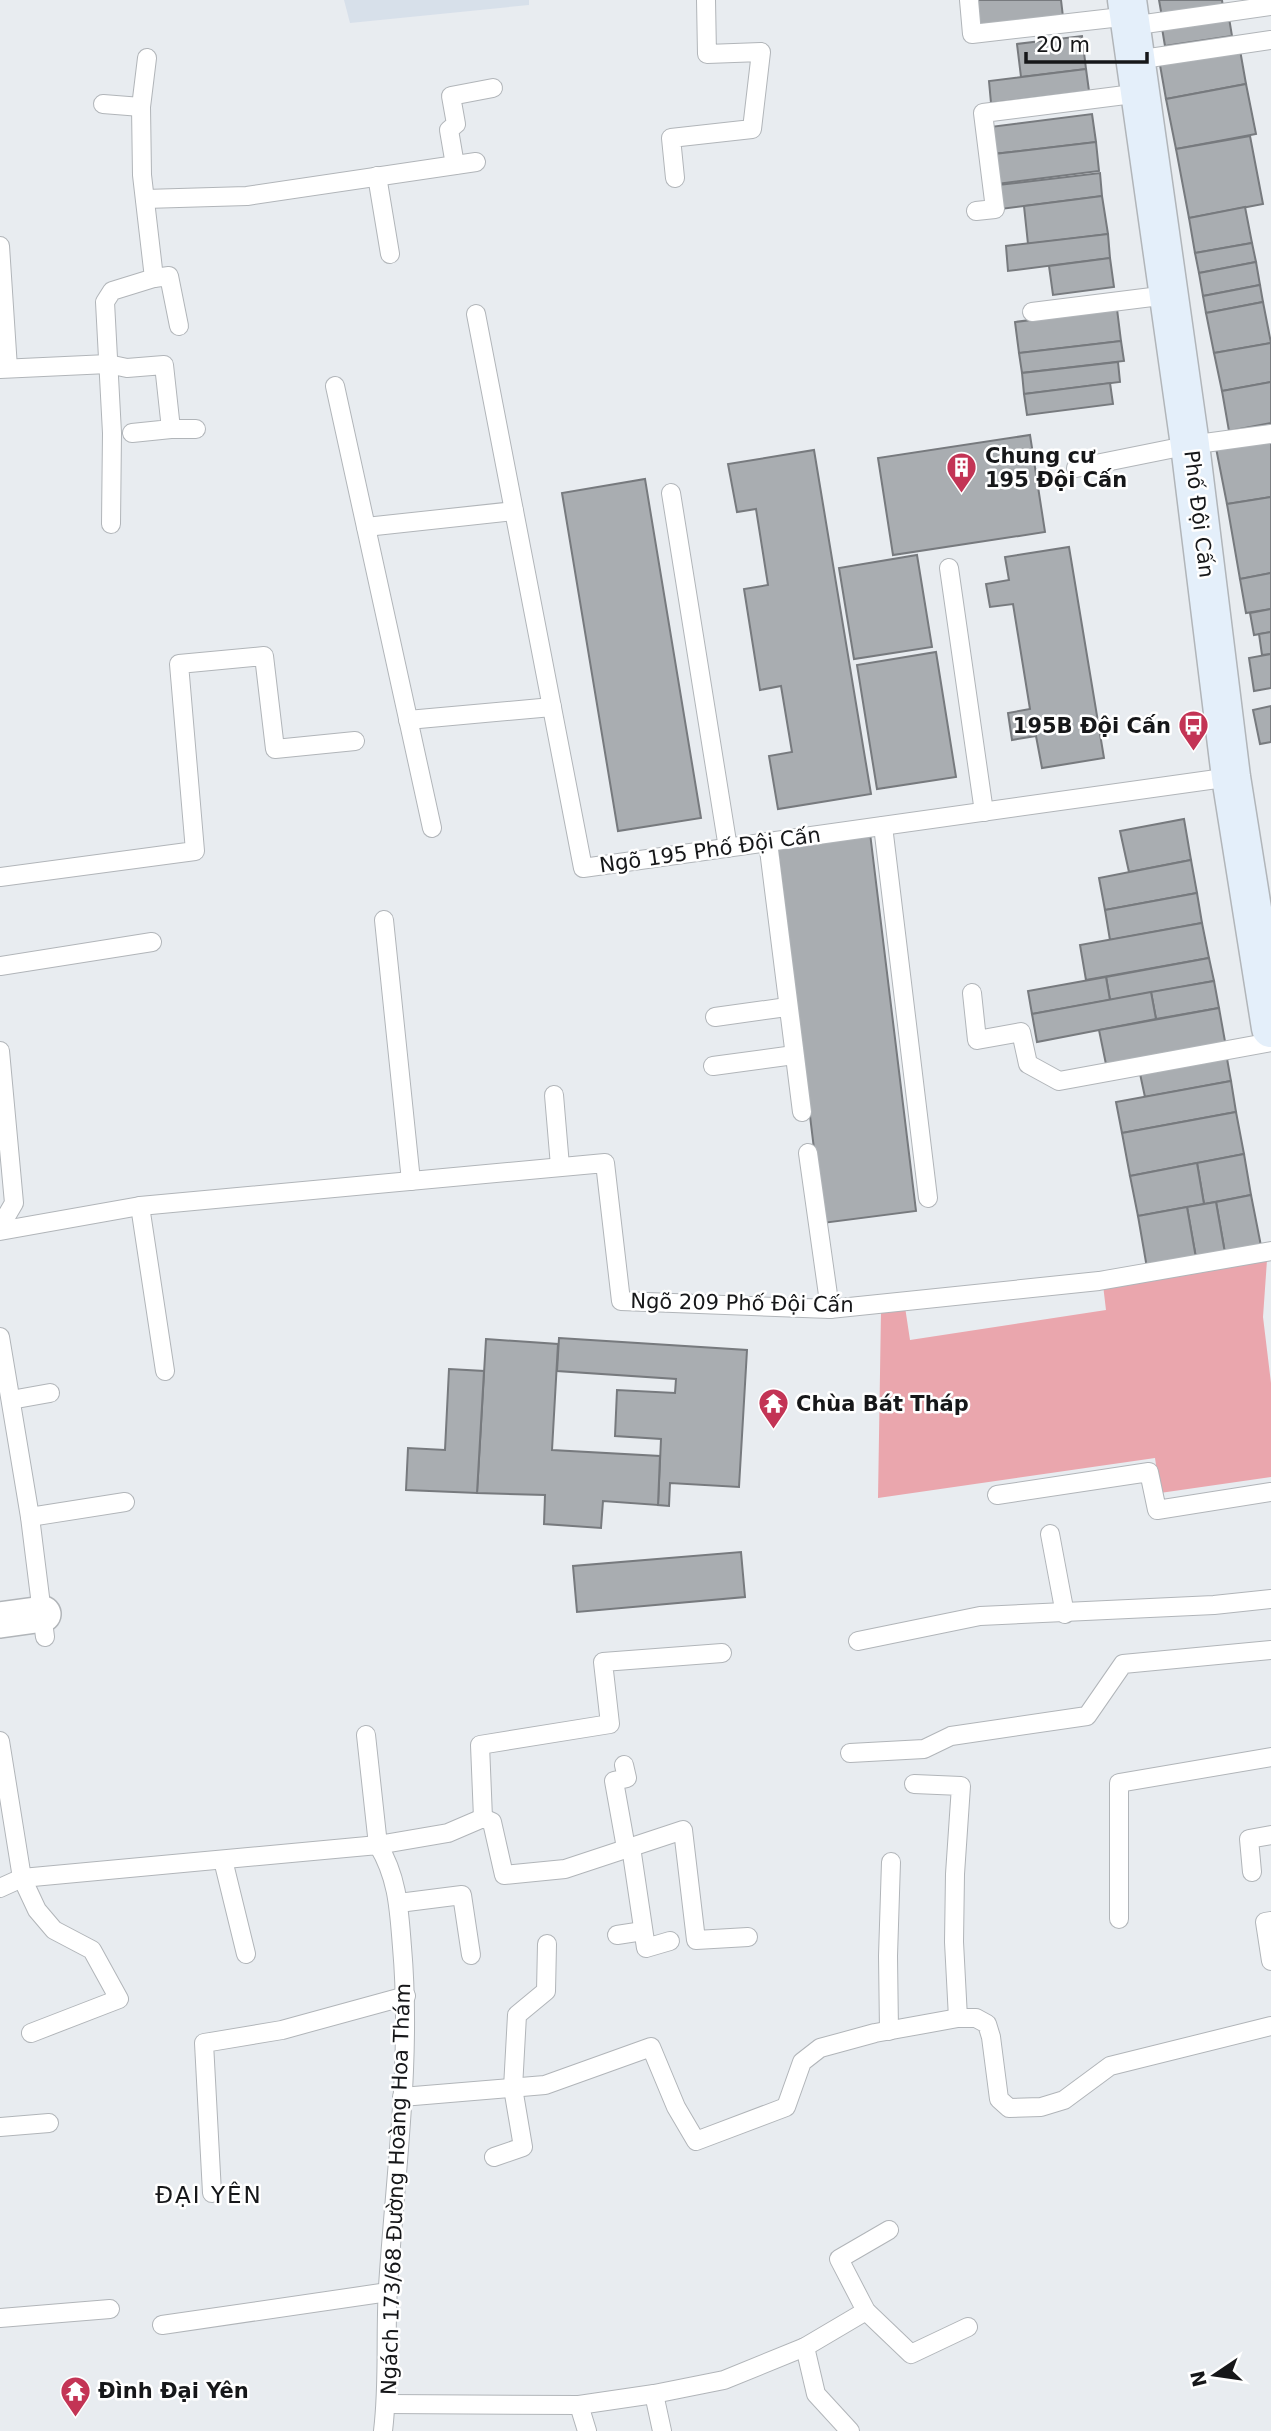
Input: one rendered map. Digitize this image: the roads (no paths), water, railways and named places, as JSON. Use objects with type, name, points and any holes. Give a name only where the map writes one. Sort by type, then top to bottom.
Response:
[{"type":"street","name":"Phố Đội Cấn","points":[[1133,39],[1190,445],[1231,777],[1265,952],[1271,1028]]},
{"type":"street","points":[[0,1620],[44,1625]]},
{"type":"lane","points":[[675,178],[671,138],[752,129],[761,52],[707,54],[706,0]]},
{"type":"lane","points":[[969,0],[972,34],[1271,40]]},
{"type":"lane","points":[[976,211],[995,209],[983,113],[1133,39],[1271,6]]},
{"type":"lane","points":[[147,58],[141,107],[145,200],[154,278]]},
{"type":"lane","points":[[456,165],[449,130],[456,124],[451,96],[493,88]]},
{"type":"lane","points":[[103,104],[141,107]]},
{"type":"lane","points":[[145,200],[247,195],[476,162]]},
{"type":"lane","points":[[377,176],[390,254]]},
{"type":"lane","points":[[0,246],[4,369],[80,367],[108,363],[127,368],[164,365],[171,429]]},
{"type":"lane","points":[[111,524],[112,433],[105,302],[112,291],[169,276],[179,326]]},
{"type":"lane","points":[[1032,312],[1168,295]]},
{"type":"lane","name":"Ngõ 195 Phố Đội Cấn","points":[[476,314],[583,868],[1231,777]]},
{"type":"lane","points":[[335,386],[432,828]]},
{"type":"lane","points":[[132,433],[196,429]]},
{"type":"lane","points":[[1076,468],[1190,445],[1271,434]]},
{"type":"lane","points":[[671,493],[728,848]]},
{"type":"lane","points":[[366,527],[514,511]]},
{"type":"lane","points":[[950,568],[984,811]]},
{"type":"lane","points":[[0,877],[195,851],[179,664],[264,656],[275,749],[355,741]]},
{"type":"lane","points":[[408,720],[552,707]]},
{"type":"lane","points":[[883,826],[928,1198]]},
{"type":"lane","points":[[768,842],[802,1112]]},
{"type":"lane","points":[[384,920],[411,1181]]},
{"type":"lane","points":[[0,966],[152,942]]},
{"type":"lane","points":[[972,993],[977,1040],[1021,1032],[1028,1064],[1059,1080],[1271,1042]]},
{"type":"lane","points":[[715,1017],[787,1007]]},
{"type":"lane","points":[[0,1051],[5,1139],[14,1203],[0,1229]]},
{"type":"lane","points":[[713,1066],[794,1055]]},
{"type":"lane","points":[[554,1095],[560,1166]]},
{"type":"lane","points":[[808,1153],[830,1309]]},
{"type":"lane","name":"Ngõ 209 Phố Đội Cấn","points":[[0,1229],[140,1206],[605,1163],[621,1301],[830,1309],[1099,1281],[1271,1251]]},
{"type":"lane","points":[[140,1206],[165,1371]]},
{"type":"lane","points":[[0,1337],[30,1517],[44,1625]]},
{"type":"lane","points":[[11,1400],[50,1393]]},
{"type":"lane","points":[[996,1495],[1149,1472],[1157,1510],[1271,1492]]},
{"type":"lane","points":[[30,1517],[125,1502]]},
{"type":"lane","points":[[1050,1534],[1065,1614]]},
{"type":"lane","points":[[858,1641],[980,1616],[1065,1614],[1271,1599]]},
{"type":"lane","points":[[850,1753],[924,1749],[951,1736],[1087,1716],[1123,1664],[1271,1650]]},
{"type":"lane","points":[[483,1818],[480,1745],[610,1724],[603,1662],[722,1653]]},
{"type":"lane","name":"Ngách 173/68 Đường Hoàng Hoa Thám","points":[[366,1735],[378,1845],[390,1865],[399,1903],[406,1996],[402,2097],[388,2292],[387,2404],[383,2431]]},
{"type":"lane","points":[[0,1741],[22,1878],[37,1910],[54,1930],[92,1950],[119,1999],[31,2033]]},
{"type":"lane","points":[[1119,1919],[1119,1783],[1271,1757]]},
{"type":"lane","points":[[624,1765],[626,1778],[614,1781],[646,1948],[670,1941]]},
{"type":"lane","points":[[914,1784],[961,1786],[954,1942],[958,2018]]},
{"type":"lane","points":[[0,1888],[22,1878],[378,1845],[448,1832],[483,1818],[492,1822],[504,1875],[565,1869],[683,1830],[696,1940],[748,1937]]},
{"type":"lane","points":[[1252,1872],[1249,1839],[1271,1835]]},
{"type":"lane","points":[[223,1860],[246,1954]]},
{"type":"lane","points":[[889,2031],[891,1862]]},
{"type":"lane","points":[[399,1903],[462,1895],[471,1955]]},
{"type":"lane","points":[[1271,1921],[1265,1922],[1271,1961]]},
{"type":"lane","points":[[617,1936],[643,1931]]},
{"type":"lane","points":[[494,2157],[523,2147],[513,2088],[517,2015],[546,1991],[547,1944]]},
{"type":"lane","points":[[212,2193],[204,2043],[282,2030],[406,1996]]},
{"type":"lane","points":[[402,2097],[545,2085],[651,2047],[676,2107],[696,2141],[786,2107],[802,2062],[820,2048],[889,2031],[958,2018],[976,2018],[988,2024],[999,2099],[1009,2108],[1041,2108],[1064,2100],[1110,2066],[1271,2026]]},
{"type":"lane","points":[[0,2127],[48,2123]]},
{"type":"lane","points":[[889,2230],[839,2259],[866,2311],[911,2354],[968,2327]]},
{"type":"lane","points":[[162,2325],[388,2292]]},
{"type":"lane","points":[[0,2318],[110,2309]]},
{"type":"lane","points":[[387,2404],[579,2404],[654,2394],[724,2380],[805,2347],[866,2311]]},
{"type":"lane","points":[[805,2347],[816,2394],[850,2431]]},
{"type":"lane","points":[[654,2394],[662,2431]]},
{"type":"lane","points":[[579,2404],[587,2431]]},
{"type":"place","name":"Chung cư 195 Đội Cấn","points":[[962,495]]},
{"type":"place","name":"195B Đội Cấn","points":[[1194,753]]},
{"type":"place","name":"Chùa Bát Tháp","points":[[773,1431]]},
{"type":"place","name":"Đình Đại Yên","points":[[75,2418]]},
{"type":"district","name":"ĐẠI YÊN","points":[[209,2195]]}]
